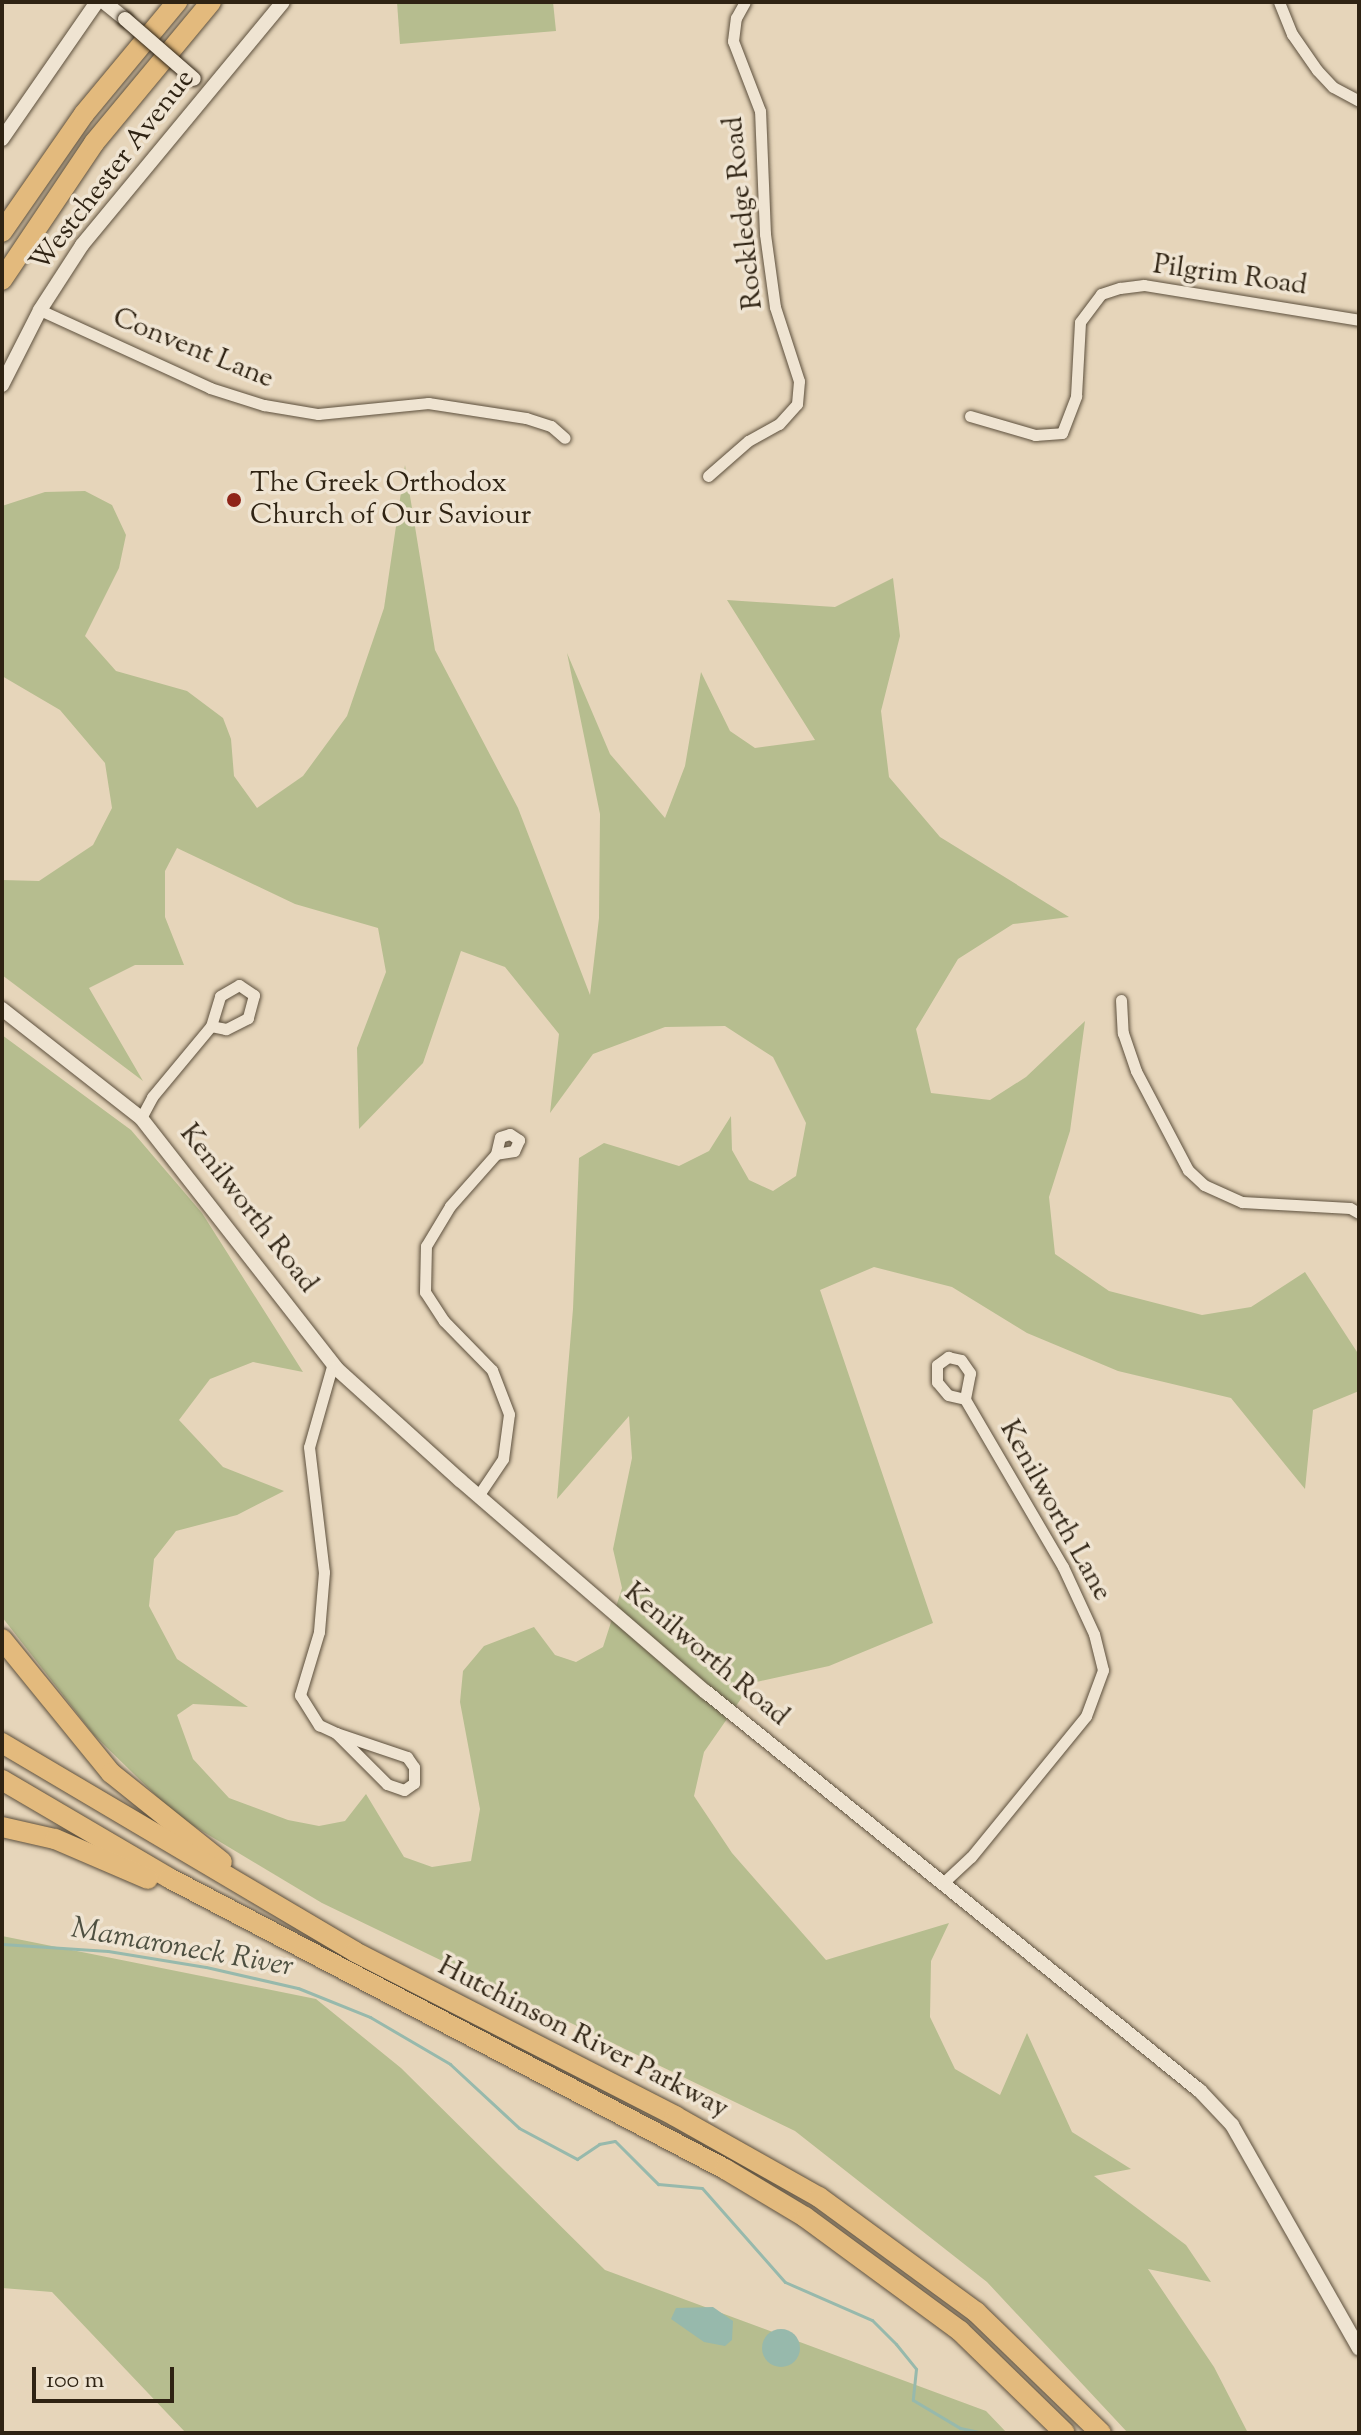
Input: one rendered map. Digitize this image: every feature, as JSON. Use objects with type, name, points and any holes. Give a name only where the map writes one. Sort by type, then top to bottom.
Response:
[{"type":"highway","points":[[2,232],[100,94],[177,2]]},
{"type":"highway","points":[[2,280],[104,130],[211,2]]},
{"type":"highway","points":[[2,225],[24,199]]},
{"type":"highway","points":[[2,291],[26,241]]},
{"type":"highway","points":[[2,1639],[119,1781],[288,1914]]},
{"type":"highway","name":"Hutchinson River Parkway","points":[[2,1743],[288,1914],[819,2197],[976,2312],[1101,2433]]},
{"type":"highway","name":"Hutchinson River Parkway","points":[[2,1780],[276,1935],[725,2169],[805,2217],[960,2331],[1065,2433]]},
{"type":"highway","points":[[2,1827],[70,1845],[276,1935]]},
{"type":"street","points":[[2,139],[97,2]]},
{"type":"street","points":[[104,2],[208,90]]},
{"type":"street","name":"Westchester Avenue","points":[[2,385],[40,310],[113,203],[283,2]]},
{"type":"street","name":"Rockledge Road","points":[[708,476],[748,441],[779,424],[797,404],[799,381],[775,307],[765,234],[760,111],[733,41],[736,18],[745,2]]},
{"type":"street","points":[[1279,2],[1317,70],[1333,87],[1359,101]]},
{"type":"street","name":"Pilgrim Road","points":[[970,416],[1035,435],[1062,433],[1076,396],[1080,322],[1101,294],[1120,288],[1144,285],[1359,320]]},
{"type":"street","name":"Convent Lane","points":[[40,310],[210,388],[264,405],[318,414],[428,403],[526,418],[551,426],[565,438]]},
{"type":"street","points":[[1121,1000],[1123,1033],[1136,1071],[1188,1170],[1204,1185],[1242,1202],[1350,1208],[1359,1213]]},
{"type":"street","name":"Kenilworth Road","points":[[2,1009],[141,1118],[333,1363],[478,1496],[706,1692],[945,1881],[1200,2091],[1231,2124],[1359,2349]]},
{"type":"street","points":[[141,1118],[152,1097],[211,1026]]},
{"type":"street","points":[[478,1496],[503,1459],[509,1414],[492,1370],[444,1321],[425,1292],[426,1246],[450,1206],[496,1154]]},
{"type":"street","points":[[333,1363],[309,1447],[324,1572],[319,1632],[300,1695],[319,1725],[407,1757],[416,1775],[414,1783],[404,1790],[387,1784],[336,1733]]},
{"type":"street","name":"Kenilworth Lane","points":[[945,1881],[971,1857],[1086,1716],[1103,1670],[1081,1602],[965,1399]]},
{"type":"green space","points":[[397,2],[553,2],[556,31],[400,44]]},
{"type":"green space","points":[[405,465],[435,650],[518,808],[590,995],[599,918],[600,814],[567,653],[610,754],[665,818],[685,766],[701,672],[730,731],[755,748],[815,740],[727,600],[835,607],[893,578],[900,636],[881,711],[889,777],[940,837],[1069,917],[1013,924],[958,959],[916,1029],[931,1093],[990,1100],[1026,1077],[1085,1021],[1070,1131],[1049,1197],[1055,1254],[1109,1291],[1202,1315],[1251,1307],[1305,1272],[1359,1355],[1359,1391],[1313,1410],[1305,1489],[1231,1398],[1118,1371],[1027,1333],[952,1287],[874,1267],[820,1290],[933,1623],[829,1666],[752,1683],[704,1752],[694,1796],[732,1853],[826,1960],[949,1923],[931,1961],[930,2017],[955,2069],[1000,2095],[1027,2033],[1072,2132],[1131,2169],[1094,2176],[1186,2245],[1211,2282],[1148,2269],[1214,2367],[1248,2433],[1128,2433],[987,2282],[795,2131],[322,1903],[177,1816],[94,1735],[2,1617],[2,1035],[131,1130],[202,1213],[303,1372],[253,1362],[210,1379],[179,1420],[223,1467],[284,1491],[237,1515],[176,1531],[154,1559],[149,1606],[177,1659],[248,1707],[193,1704],[177,1715],[193,1759],[229,1798],[288,1820],[319,1826],[345,1821],[366,1794],[404,1857],[432,1867],[471,1861],[480,1809],[460,1702],[463,1671],[484,1646],[534,1627],[555,1655],[576,1662],[603,1647],[622,1588],[613,1549],[632,1458],[629,1416],[557,1499],[573,1309],[579,1158],[604,1143],[679,1166],[709,1151],[731,1116],[732,1150],[749,1180],[773,1191],[796,1176],[806,1123],[773,1057],[725,1026],[665,1027],[593,1054],[550,1113],[559,1034],[505,967],[461,951],[423,1063],[359,1129],[357,1048],[386,972],[378,928],[295,904],[177,848],[165,871],[165,917],[184,965],[135,965],[89,988],[143,1081],[2,975],[2,880],[39,881],[93,845],[112,808],[105,763],[60,710],[2,676],[2,506],[45,492],[85,491],[112,505],[126,535],[119,568],[85,636],[116,671],[187,691],[223,718],[231,739],[234,776],[257,808],[303,776],[347,716],[384,608]]},
{"type":"green space","points":[[2,1936],[316,1999],[401,2068],[605,2270],[986,2411],[1007,2433],[186,2433],[52,2292],[2,2288]]},
{"type":"shaded area","points":[[713,2307],[733,2321],[732,2340],[725,2346],[704,2342],[671,2319],[676,2308]]},
{"type":"shaded area","points":[[781,2329],[795,2334],[800,2348],[795,2362],[781,2367],[767,2362],[762,2348],[767,2334]]},
{"type":"waterway","name":"Mamaroneck River","points":[[2,1944],[108,1951],[206,1967],[298,1988],[370,2017],[450,2064],[519,2128],[577,2159],[599,2144],[615,2141],[658,2184],[702,2188],[785,2282],[872,2320],[896,2344],[916,2369],[913,2400],[960,2428],[983,2433]]},
{"type":"place","name":"The Greek Orthodox Church of Our Saviour","points":[[234,500]]}]
